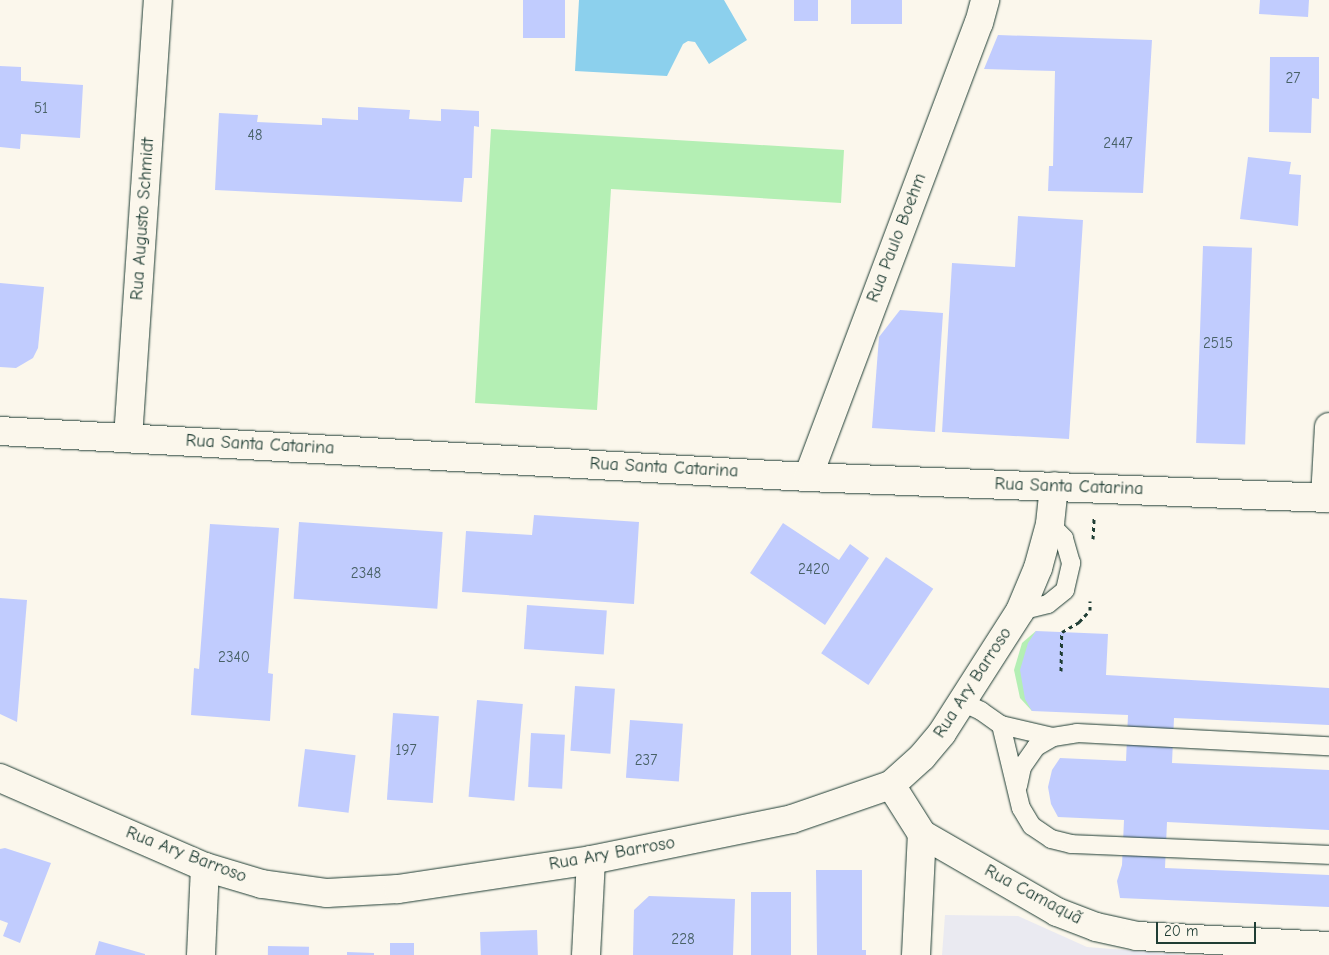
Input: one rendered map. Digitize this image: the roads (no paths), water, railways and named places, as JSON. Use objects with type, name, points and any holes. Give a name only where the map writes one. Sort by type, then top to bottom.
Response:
[{"type":"street","name":"Rua Augusto Schmidt","points":[[128,438],[158,0]]},
{"type":"street","name":"Rua Paulo Boehm","points":[[808,476],[979,23],[985,0]]},
{"type":"street","points":[[1327,498],[1329,427]]},
{"type":"street","name":"Rua Santa Catarina","points":[[0,431],[808,476],[1327,498]]},
{"type":"street","name":"Rua Ary Barroso","points":[[0,778],[206,867],[262,884],[327,893],[398,889],[591,860],[792,819],[891,785],[922,757],[962,702],[1020,611],[1038,568],[1050,524],[1054,486]]},
{"type":"street","name":"Rua Camaquã","points":[[891,785],[922,834],[1057,912],[1096,927],[1137,936],[1329,946]]},
{"type":"street","points":[[916,955],[922,834]]},
{"type":"street","points":[[586,955],[591,860]]},
{"type":"street","points":[[201,955],[206,867]]},
{"type":"lane","points":[[962,702],[982,711],[1001,725],[1053,737]]},
{"type":"lane","points":[[1001,725],[1018,786],[1021,808],[1032,826],[1051,840],[1071,844],[1329,856]]},
{"type":"lane","points":[[1018,786],[1022,767],[1036,747],[1053,737],[1077,733],[1329,746]]},
{"type":"water","points":[[579,0],[724,0],[747,40],[709,64],[695,42],[688,41],[683,44],[667,76],[575,71]]}]
